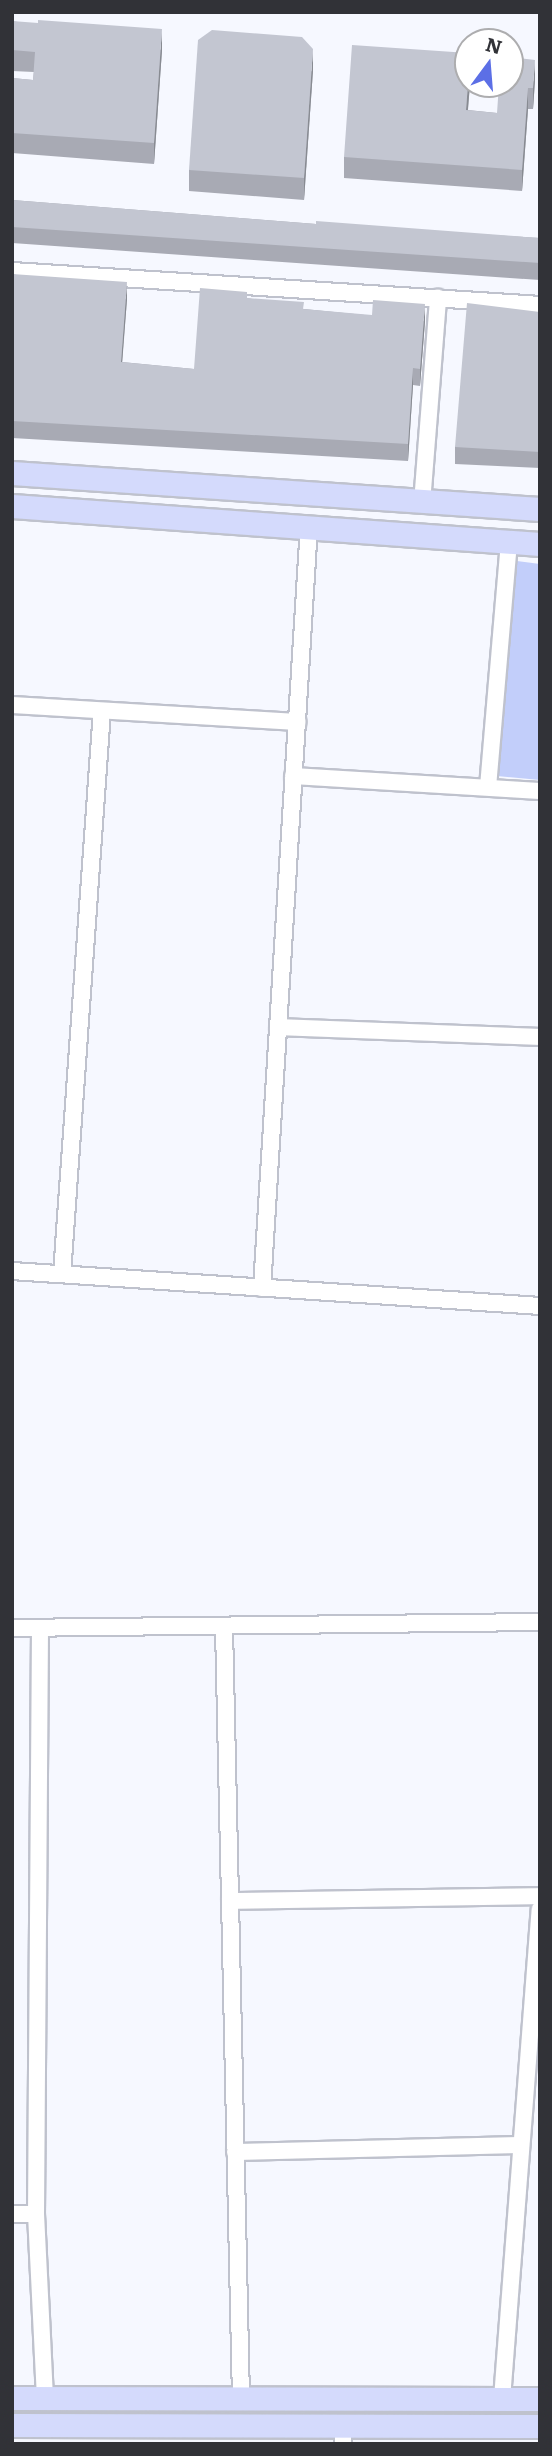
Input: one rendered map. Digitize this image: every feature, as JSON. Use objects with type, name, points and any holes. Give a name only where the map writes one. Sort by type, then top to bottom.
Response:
[{"type":"street","points":[[12,271],[540,305]]},
{"type":"street","points":[[422,503],[438,298]]},
{"type":"street","points":[[12,473],[540,509]]},
{"type":"street","points":[[12,506],[540,544]]},
{"type":"street","points":[[262,1288],[309,527]]},
{"type":"street","points":[[488,787],[509,541]]},
{"type":"street","points":[[12,705],[297,722]]},
{"type":"street","points":[[62,1274],[102,711]]},
{"type":"street","points":[[293,776],[540,790]]},
{"type":"street","points":[[278,1027],[540,1037]]},
{"type":"street","points":[[12,1271],[540,1306]]},
{"type":"street","points":[[12,1628],[540,1622]]},
{"type":"street","points":[[224,1626],[241,2398]]},
{"type":"street","points":[[40,1628],[36,2214],[45,2398]]},
{"type":"street","points":[[230,1901],[540,1896]]},
{"type":"street","points":[[502,2399],[540,1909]]},
{"type":"street","points":[[235,2152],[521,2145]]},
{"type":"street","points":[[12,2214],[36,2214]]},
{"type":"street","points":[[12,2398],[540,2399]]},
{"type":"street","points":[[12,2425],[343,2435],[540,2426]]},
{"type":"shaded area","points":[[517,561],[540,564],[540,780],[497,776],[492,768],[509,567]]},
{"type":"building","points":[[38,20],[162,29],[154,143],[12,133],[12,78],[33,80],[35,52],[12,50],[12,21],[38,23]]},
{"type":"building","points":[[212,30],[302,37],[313,49],[304,178],[189,170],[198,40]]},
{"type":"building","points":[[352,45],[454,52],[454,98],[467,98],[466,110],[497,113],[498,98],[524,98],[524,59],[535,60],[533,88],[528,88],[522,170],[344,157]]},
{"type":"building","points":[[12,200],[316,224],[316,221],[540,238],[540,263],[12,227]]},
{"type":"building","points":[[12,274],[127,282],[121,362],[194,369],[200,288],[247,292],[247,298],[304,302],[303,309],[372,315],[373,300],[425,304],[420,369],[413,368],[408,444],[12,421]]},
{"type":"building","points":[[467,303],[540,312],[540,452],[455,447]]}]
